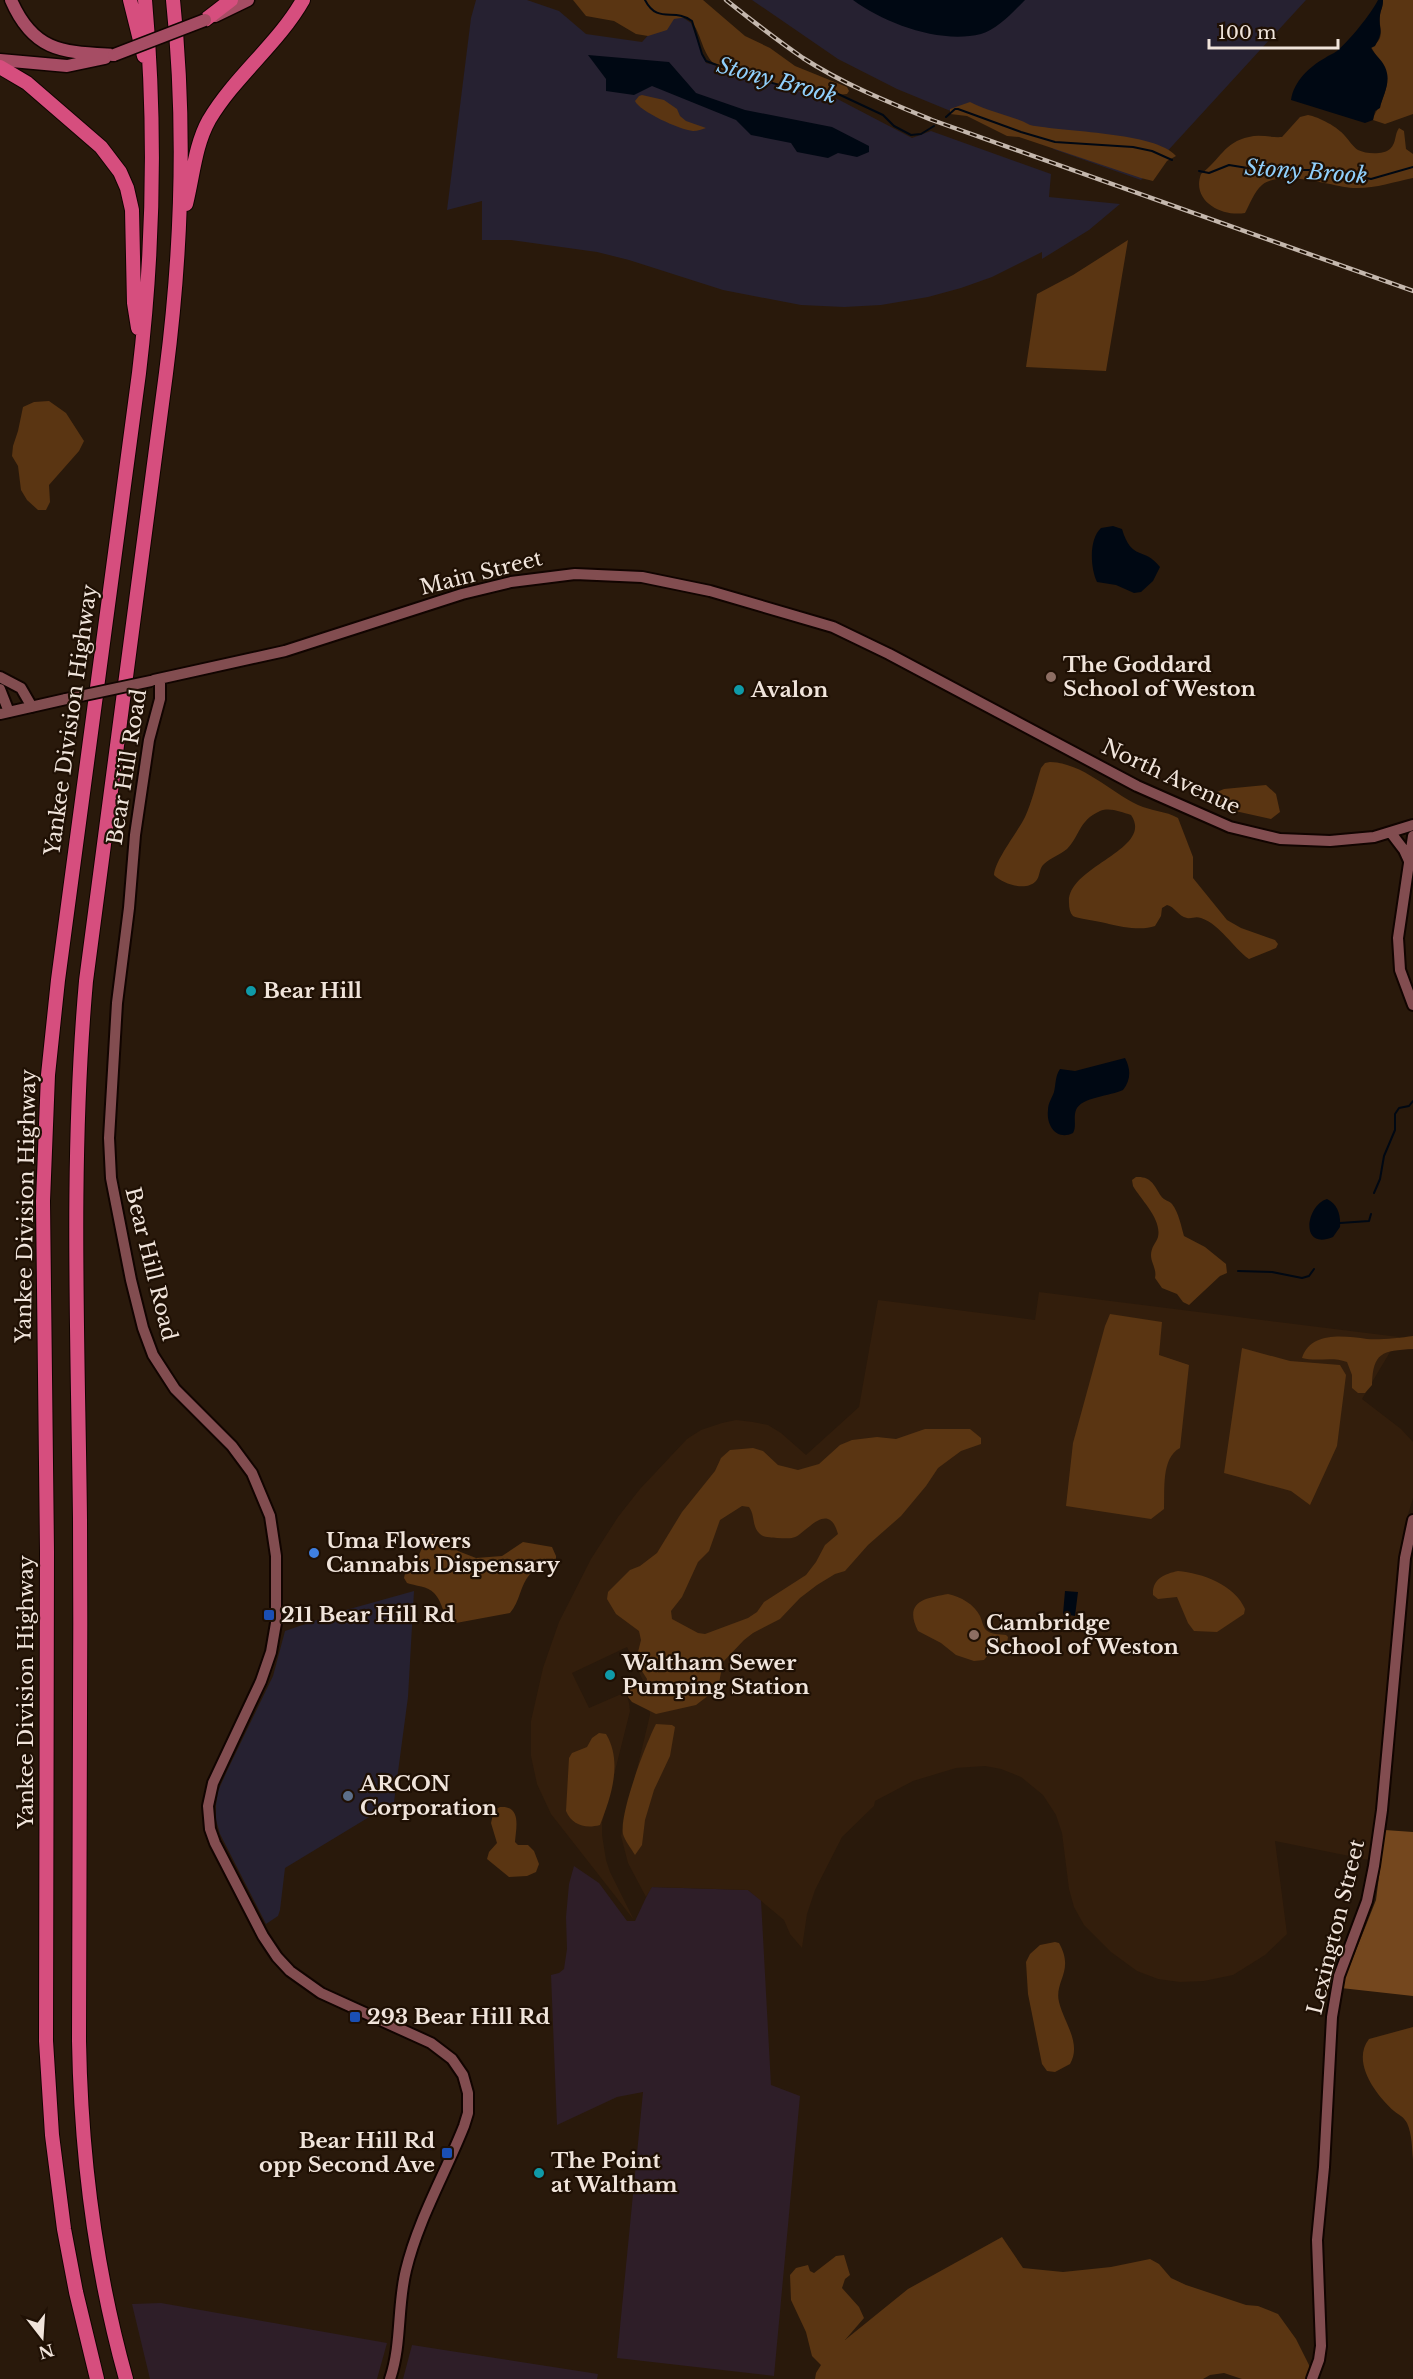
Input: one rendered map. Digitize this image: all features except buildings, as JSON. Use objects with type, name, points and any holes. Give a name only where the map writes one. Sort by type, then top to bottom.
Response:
[{"type":"highway","points":[[130,0],[151,79]]},
{"type":"highway","name":"Yankee Division Highway","points":[[97,2379],[76,2292],[64,2229],[54,2157],[47,2073],[44,1168],[48,1075],[58,980],[142,348],[153,197],[151,79],[145,0]]},
{"type":"highway","points":[[126,2379],[98,2261],[85,2167],[80,2083],[80,1520],[76,1138],[87,971],[170,341],[180,226],[180,112],[173,0]]},
{"type":"highway","points":[[205,20],[231,0]]},
{"type":"highway","points":[[180,226],[198,148],[209,120],[286,26],[303,0]]},
{"type":"highway","points":[[0,67],[27,83],[105,152],[120,172],[127,188],[132,210],[134,303],[142,348]]},
{"type":"main road","points":[[11,0],[28,29],[50,46],[68,52],[114,55]]},
{"type":"main road","points":[[0,60],[67,66],[84,64],[205,20],[248,0]]},
{"type":"street","name":"Main Street","points":[[5,713],[293,649],[501,584],[543,576],[595,574],[642,577],[678,583],[826,624],[883,651],[993,710]]},
{"type":"street","points":[[0,676],[21,688],[32,707]]},
{"type":"street","name":"Bear Hill Road","points":[[155,680],[160,699],[147,747],[117,1003],[109,1138],[111,1183],[138,1307],[154,1359],[175,1389],[228,1442],[249,1467],[266,1504],[274,1534],[276,1556],[276,1623],[271,1652],[261,1681],[213,1783],[208,1806],[210,1829],[215,1843],[264,1936],[290,1971],[321,1994],[431,2043],[455,2062],[466,2084],[468,2103],[466,2121],[416,2239],[406,2269],[400,2299],[397,2351],[390,2379]]},
{"type":"street","points":[[0,689],[5,713]]},
{"type":"street","name":"North Avenue","points":[[993,710],[1137,786],[1239,830],[1272,838],[1307,841],[1359,839],[1391,833],[1413,825]]},
{"type":"street","points":[[1391,833],[1404,850],[1409,865]]},
{"type":"street","points":[[1413,836],[1398,929],[1402,980],[1413,1005]]},
{"type":"street","name":"Lexington Street","points":[[1312,2379],[1321,2346],[1317,2240],[1324,2167],[1332,2017],[1339,1976],[1367,1901],[1374,1866],[1382,1810],[1405,1558],[1413,1520]]},
{"type":"shaded area","points":[[476,0],[527,0],[559,11],[586,34],[642,42],[665,17],[679,15],[691,23],[706,63],[826,93],[912,138],[931,131],[1051,174],[1049,197],[1120,204],[1089,230],[1042,259],[1042,252],[992,277],[961,288],[928,297],[881,305],[844,307],[801,305],[723,290],[597,252],[511,240],[482,240],[482,201],[447,210],[471,18]]},
{"type":"shaded area","points":[[573,0],[703,0],[745,36],[770,48],[795,66],[847,87],[849,91],[847,94],[818,96],[737,76],[714,64],[706,53],[696,28],[687,17],[674,19],[667,30],[648,36],[636,34],[614,21],[586,16]]},
{"type":"shaded area","points":[[752,0],[1306,0],[1141,180],[1053,149],[1054,142],[977,116],[953,112],[897,89],[838,59]]},
{"type":"shaded area","points":[[853,0],[1025,0],[1005,20],[987,32],[948,36],[914,30],[897,24]]},
{"type":"shaded area","points":[[1378,0],[1383,0],[1380,32],[1375,46],[1371,48],[1384,64],[1388,78],[1380,108],[1375,111],[1373,120],[1365,123],[1291,100],[1295,87],[1303,75],[1342,47],[1365,20]]},
{"type":"shaded area","points":[[1383,0],[1413,0],[1413,114],[1385,124],[1373,120],[1385,94],[1387,79],[1371,47],[1379,40]]},
{"type":"shaded area","points":[[588,55],[669,62],[696,93],[745,110],[832,127],[869,146],[869,152],[857,157],[838,153],[828,158],[797,152],[791,143],[751,135],[736,120],[652,86],[634,95],[606,91],[606,79]]},
{"type":"shaded area","points":[[642,95],[664,100],[677,109],[686,121],[706,128],[693,131],[661,119],[638,105],[635,101]]},
{"type":"shaded area","points":[[970,102],[1030,125],[1130,137],[1165,148],[1176,156],[1167,161],[1153,181],[1141,178],[1019,137],[1007,136],[967,116],[950,114],[950,109]]},
{"type":"shaded area","points":[[1308,115],[1333,126],[1356,149],[1365,152],[1387,151],[1394,144],[1399,128],[1404,131],[1406,149],[1413,154],[1413,178],[1361,188],[1294,178],[1271,180],[1259,188],[1245,213],[1236,214],[1218,210],[1204,199],[1199,184],[1201,174],[1228,147],[1241,139],[1253,136],[1282,137],[1300,117]]},
{"type":"shaded area","points":[[1128,240],[1106,371],[1026,367],[1037,294],[1073,275]]},
{"type":"shaded area","points":[[49,401],[66,413],[84,441],[79,451],[49,485],[50,502],[46,510],[38,510],[27,500],[21,490],[18,466],[12,456],[13,446],[23,407],[34,402]]},
{"type":"shaded area","points":[[1113,526],[1122,529],[1134,550],[1149,557],[1160,567],[1153,581],[1141,592],[1134,593],[1116,585],[1097,582],[1092,561],[1094,539],[1101,528]]},
{"type":"shaded area","points":[[1045,763],[1074,767],[1138,805],[1178,818],[1193,857],[1193,878],[1227,920],[1241,928],[1275,940],[1278,944],[1276,948],[1249,959],[1208,921],[1199,917],[1184,917],[1167,905],[1162,908],[1161,916],[1155,926],[1144,928],[1120,926],[1073,916],[1069,905],[1072,890],[1081,879],[1131,838],[1135,827],[1131,815],[1116,810],[1100,811],[1087,819],[1067,849],[1042,866],[1037,879],[1032,884],[1015,886],[994,875],[1002,854],[1025,817],[1041,768]]},
{"type":"shaded area","points":[[1266,785],[1276,794],[1280,812],[1271,819],[1235,811],[1217,803],[1217,792],[1224,789]]},
{"type":"shaded area","points":[[1125,1058],[1129,1074],[1128,1082],[1123,1090],[1084,1102],[1079,1106],[1075,1113],[1073,1133],[1062,1135],[1054,1130],[1049,1121],[1048,1107],[1060,1069],[1075,1071]]},
{"type":"shaded area","points":[[1136,1177],[1149,1180],[1162,1197],[1172,1204],[1184,1236],[1205,1247],[1226,1264],[1227,1273],[1220,1276],[1189,1305],[1183,1302],[1177,1294],[1162,1288],[1155,1278],[1151,1255],[1158,1237],[1157,1223],[1133,1186],[1132,1180]]},
{"type":"shaded area","points":[[1327,1199],[1338,1211],[1340,1227],[1333,1237],[1322,1240],[1315,1238],[1309,1225],[1314,1209]]},
{"type":"shaded area","name":"Cambridge School of Weston","points":[[1039,1292],[1399,1337],[1362,1399],[1401,1429],[1413,1442],[1413,1498],[1404,1528],[1398,1566],[1377,1799],[1369,1860],[1275,1841],[1287,1934],[1265,1955],[1233,1975],[1204,1981],[1180,1982],[1158,1979],[1137,1971],[1111,1952],[1084,1925],[1074,1907],[1069,1889],[1062,1833],[1056,1815],[1043,1795],[1021,1777],[1001,1769],[985,1766],[956,1768],[913,1781],[875,1801],[874,1806],[842,1837],[815,1890],[807,1914],[802,1948],[790,1934],[784,1920],[748,1890],[652,1887],[646,1897],[628,1863],[621,1836],[650,1715],[647,1689],[627,1647],[572,1673],[589,1708],[626,1692],[629,1703],[630,1711],[602,1823],[602,1835],[610,1872],[634,1920],[551,1814],[537,1784],[531,1756],[531,1721],[543,1668],[559,1622],[591,1559],[618,1517],[640,1489],[687,1439],[701,1430],[722,1423],[736,1420],[768,1425],[806,1455],[859,1407],[878,1300],[1035,1320]]},
{"type":"shaded area","points":[[1110,1314],[1162,1322],[1159,1355],[1189,1365],[1180,1448],[1174,1453],[1167,1467],[1164,1509],[1151,1519],[1066,1506],[1073,1443]]},
{"type":"shaded area","points":[[1413,1336],[1413,1349],[1381,1355],[1374,1366],[1372,1385],[1365,1393],[1358,1393],[1352,1388],[1352,1375],[1347,1362],[1336,1359],[1302,1358],[1306,1349],[1313,1343],[1329,1337],[1377,1339]]},
{"type":"shaded area","points":[[1242,1348],[1290,1361],[1340,1365],[1346,1375],[1337,1446],[1310,1505],[1291,1491],[1224,1473]]},
{"type":"shaded area","points":[[925,1429],[970,1429],[981,1438],[981,1444],[961,1451],[938,1468],[901,1516],[868,1545],[845,1571],[817,1585],[800,1598],[780,1619],[744,1640],[723,1662],[719,1683],[696,1705],[656,1714],[632,1702],[628,1697],[628,1682],[635,1681],[640,1685],[646,1683],[647,1679],[640,1668],[638,1652],[641,1640],[639,1631],[616,1614],[607,1599],[608,1592],[630,1570],[640,1566],[657,1553],[682,1512],[715,1471],[721,1458],[730,1450],[753,1448],[763,1451],[778,1465],[798,1470],[819,1464],[840,1445],[852,1440],[877,1437],[896,1439]],"holes":[[[742,1506],[749,1507],[757,1530],[765,1537],[795,1537],[821,1519],[831,1520],[838,1534],[825,1545],[806,1575],[764,1602],[757,1612],[748,1618],[705,1634],[698,1633],[672,1619],[671,1611],[682,1597],[698,1562],[709,1551],[720,1520]]]},
{"type":"shaded area","points":[[432,1534],[444,1538],[458,1551],[476,1558],[502,1556],[523,1542],[552,1547],[556,1561],[530,1574],[510,1613],[456,1623],[445,1614],[437,1597],[431,1591],[407,1583],[404,1578],[406,1569],[416,1562],[425,1541]]},
{"type":"shaded area","points":[[1178,1571],[1197,1574],[1226,1587],[1240,1601],[1245,1609],[1244,1614],[1217,1632],[1194,1631],[1177,1597],[1158,1599],[1153,1595],[1153,1589],[1160,1578]]},
{"type":"shaded area","points":[[414,1591],[408,1697],[394,1802],[285,1868],[278,1916],[266,1924],[220,1834],[216,1820],[216,1805],[218,1791],[273,1676],[285,1631],[346,1610]]},
{"type":"shaded area","points":[[1065,1591],[1078,1592],[1075,1616],[1063,1614]]},
{"type":"shaded area","points":[[948,1594],[971,1605],[981,1618],[986,1630],[993,1634],[1006,1635],[1007,1643],[992,1650],[984,1660],[974,1661],[956,1655],[941,1643],[918,1631],[913,1613],[915,1607],[932,1597]]},
{"type":"shaded area","points":[[656,1724],[675,1727],[670,1756],[654,1790],[645,1820],[642,1845],[635,1855],[623,1834],[625,1811],[634,1779]]},
{"type":"shaded area","points":[[599,1733],[606,1734],[611,1745],[614,1756],[614,1780],[600,1825],[584,1826],[575,1823],[566,1811],[569,1758],[572,1753],[587,1747],[592,1738]]},
{"type":"shaded area","points":[[507,1807],[515,1814],[515,1842],[518,1845],[528,1845],[534,1851],[539,1864],[536,1872],[527,1876],[509,1877],[487,1859],[489,1852],[497,1843],[491,1823],[494,1810]]},
{"type":"shaded area","points":[[1385,1830],[1413,1832],[1413,1996],[1341,1988],[1376,1900]]},
{"type":"shaded area","points":[[574,1866],[599,1883],[627,1921],[635,1921],[651,1887],[748,1890],[761,1900],[771,2085],[800,2096],[774,2376],[617,2358],[643,2092],[617,2097],[557,2125],[551,1975],[564,1969],[567,1949],[566,1917],[569,1884]]},
{"type":"shaded area","points":[[1059,1943],[1065,1961],[1059,1988],[1059,2002],[1074,2048],[1070,2064],[1055,2072],[1047,2071],[1042,2064],[1028,1994],[1026,1962],[1030,1954],[1040,1945]]},
{"type":"shaded area","points":[[1413,2027],[1413,2160],[1411,2136],[1407,2123],[1373,2087],[1364,2068],[1363,2058],[1364,2048],[1369,2039]]},
{"type":"shaded area","points":[[1002,2237],[1023,2268],[1063,2272],[1111,2267],[1150,2259],[1159,2264],[1171,2278],[1186,2285],[1278,2314],[1296,2339],[1312,2371],[1306,2379],[1242,2379],[1224,2373],[1210,2375],[1203,2379],[815,2379],[821,2365],[812,2356],[806,2332],[791,2300],[790,2275],[796,2268],[808,2265],[810,2271],[814,2273],[836,2256],[844,2255],[850,2275],[845,2279],[842,2288],[859,2307],[864,2318],[845,2340],[908,2289]]},
{"type":"shaded area","points":[[161,2303],[387,2343],[377,2379],[150,2379],[132,2304]]},
{"type":"shaded area","points":[[412,2345],[598,2374],[597,2379],[403,2379]]},
{"type":"waterway","name":"Stony Brook","points":[[645,0],[655,12],[679,15],[692,21],[706,61],[781,85],[811,92],[836,93],[883,115],[894,126],[911,135],[921,134],[934,126]]},
{"type":"waterway","name":"Stony Brook","points":[[946,117],[958,109],[1055,142],[1133,147],[1152,151],[1172,160]]},
{"type":"waterway","name":"Stony Brook","points":[[1199,171],[1209,173],[1229,165],[1260,170],[1327,170],[1371,179],[1413,167]]},
{"type":"waterway","points":[[1374,1193],[1380,1179],[1384,1156],[1395,1130],[1395,1114],[1399,1108],[1409,1106],[1413,1101]]},
{"type":"waterway","points":[[1340,1223],[1369,1221],[1371,1214]]},
{"type":"waterway","points":[[1238,1271],[1272,1272],[1302,1278],[1309,1276],[1314,1269]]},
{"type":"railway","points":[[726,0],[818,67],[850,84],[932,120],[1413,291]]},
{"type":"place","name":"The Goddard School of Weston","points":[[1051,677]]},
{"type":"place","name":"Avalon","points":[[739,690]]},
{"type":"place","name":"Bear Hill","points":[[251,991]]},
{"type":"place","name":"Uma Flowers Cannabis Dispensary","points":[[314,1553]]},
{"type":"place","name":"211 Bear Hill Rd","points":[[269,1615]]},
{"type":"place","name":"Cambridge School of Weston","points":[[974,1635]]},
{"type":"place","name":"Waltham Sewer Pumping Station","points":[[610,1675]]},
{"type":"place","name":"ARCON Corporation","points":[[348,1796]]},
{"type":"place","name":"293 Bear Hill Rd","points":[[355,2017]]},
{"type":"place","name":"Bear Hill Rd opp Second Ave","points":[[447,2153]]},
{"type":"place","name":"The Point at Waltham","points":[[539,2173]]}]
